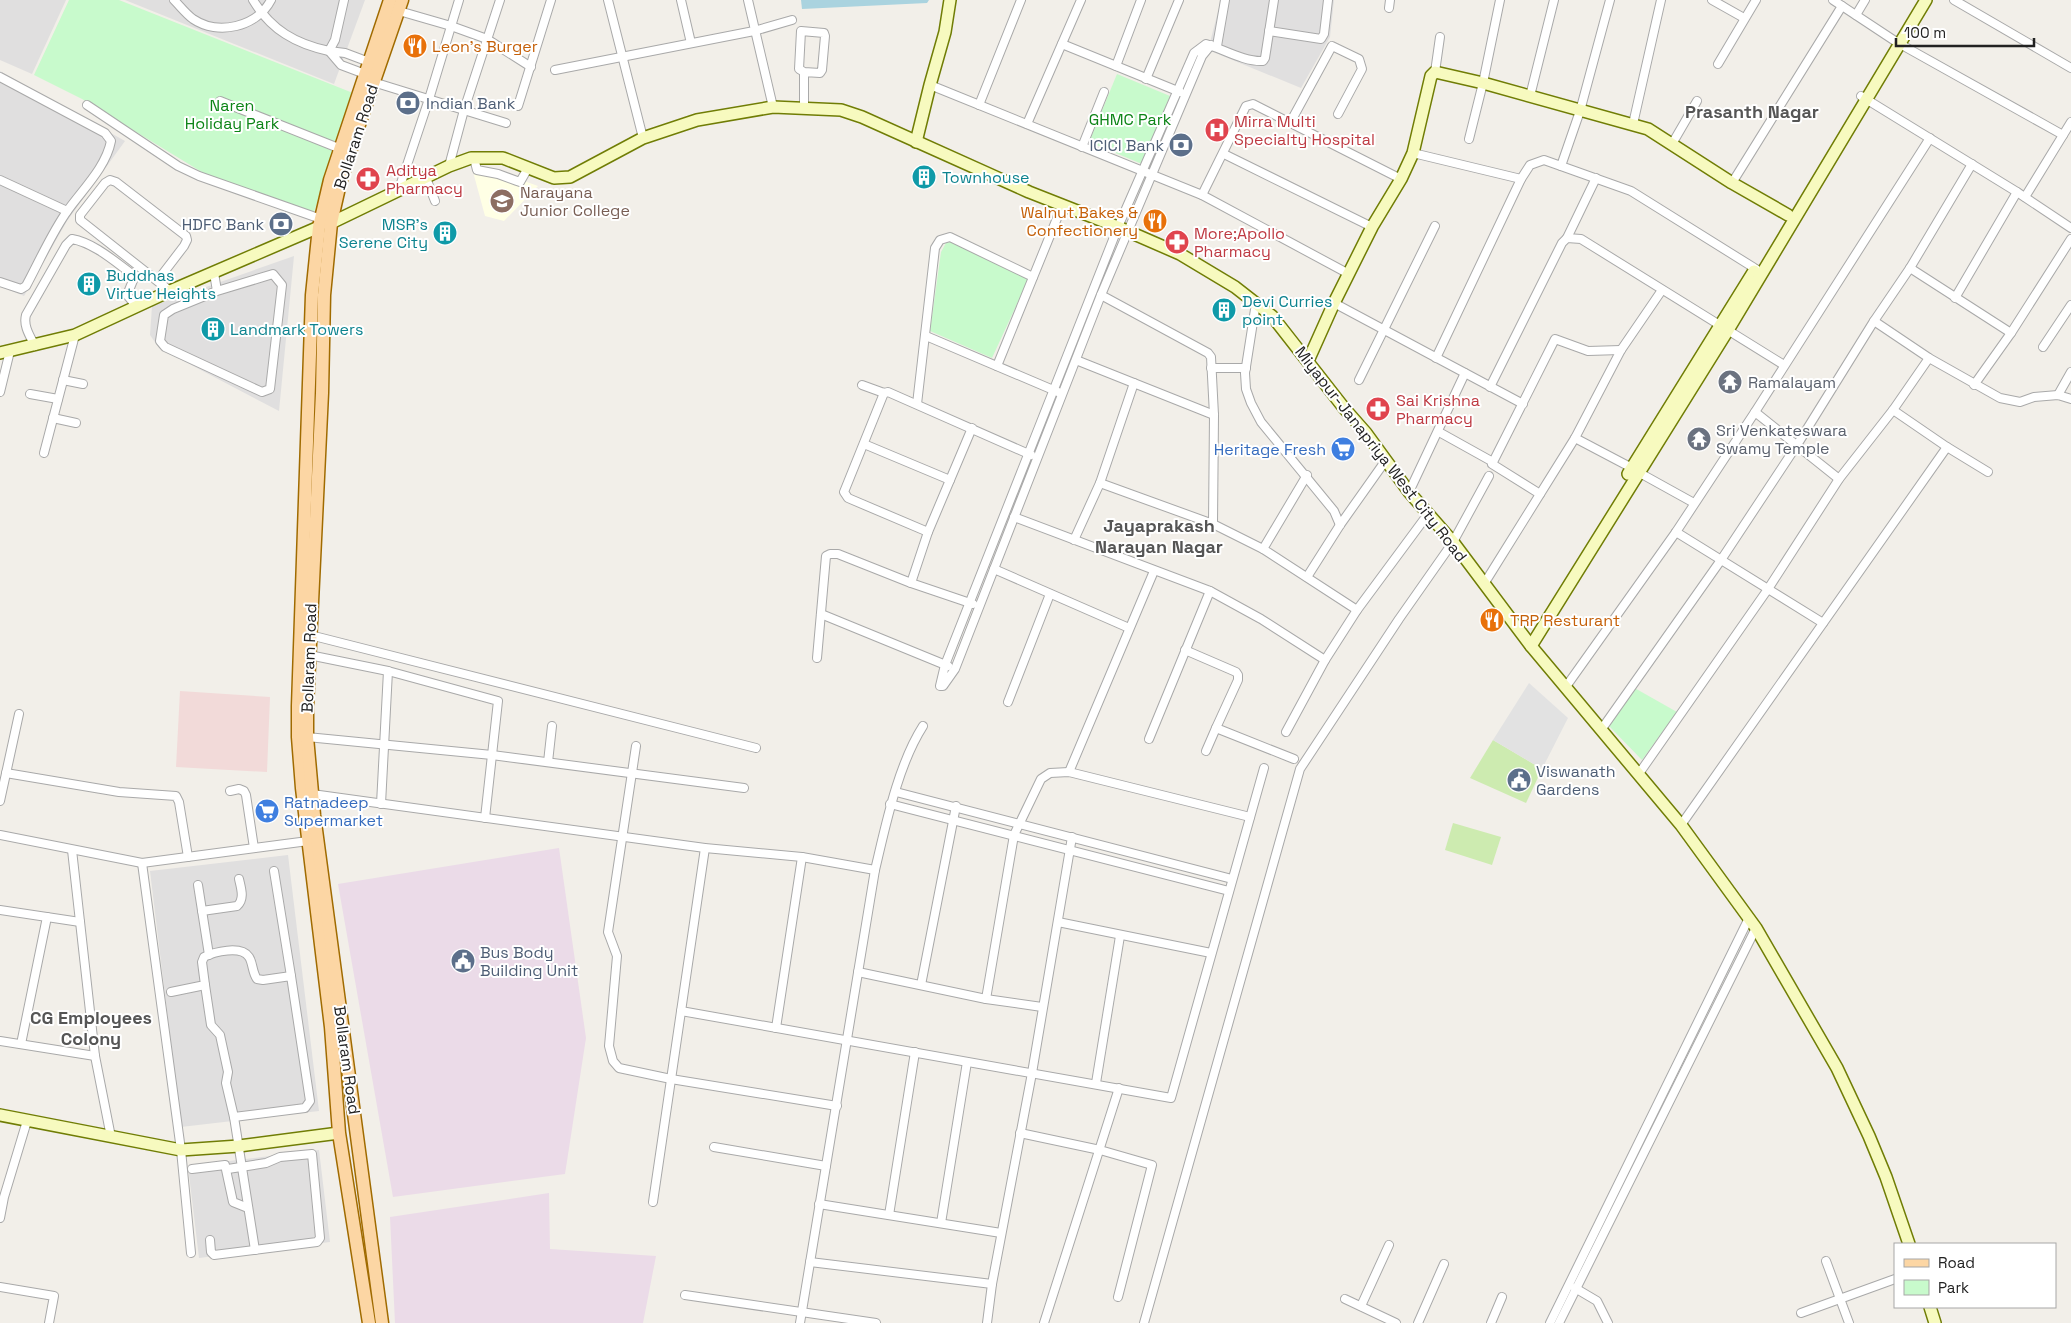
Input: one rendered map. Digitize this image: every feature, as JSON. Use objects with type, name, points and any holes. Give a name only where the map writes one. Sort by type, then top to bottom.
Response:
[{"type":"main road","name":"Bollaram Road","points":[[382,1323],[312,794],[307,737],[309,654],[322,393],[324,223],[340,183],[390,0]]},
{"type":"main road","name":"Bollaram Road","points":[[369,1323],[339,1133],[331,1027],[308,841],[298,737],[298,700],[312,295],[330,180],[369,73],[400,6]]},
{"type":"street","points":[[174,0],[194,20],[209,25],[232,28],[261,14],[271,0]]},
{"type":"street","points":[[253,0],[269,23],[296,40],[330,51],[345,53],[369,73]]},
{"type":"street","points":[[330,51],[337,33],[344,0]]},
{"type":"street","points":[[398,192],[459,0]]},
{"type":"street","points":[[449,166],[464,110],[500,0]]},
{"type":"street","points":[[518,106],[551,0]]},
{"type":"street","points":[[608,0],[642,138]]},
{"type":"street","points":[[681,0],[690,43]]},
{"type":"street","points":[[748,0],[773,107]]},
{"type":"street","points":[[916,142],[945,32],[950,0]]},
{"type":"street","points":[[979,105],[1021,0]]},
{"type":"street","points":[[1027,124],[1081,0]]},
{"type":"street","points":[[1116,66],[1141,0]]},
{"type":"street","points":[[1146,79],[1179,0]]},
{"type":"street","points":[[1225,0],[1214,46],[1202,56],[1153,175],[1123,229],[1053,390],[945,665],[940,686],[943,686],[955,669],[1102,295],[1123,229],[1143,171],[1196,50],[1206,44],[1214,46],[1223,51],[1262,62],[1265,58],[1274,0]]},
{"type":"street","points":[[1269,31],[1322,39],[1328,0]]},
{"type":"street","points":[[1469,139],[1500,0]]},
{"type":"street","points":[[1530,96],[1554,0]]},
{"type":"street","points":[[1561,166],[1580,111],[1610,0]]},
{"type":"street","points":[[1633,124],[1661,0]]},
{"type":"street","points":[[1712,0],[1744,18]]},
{"type":"street","points":[[1718,64],[1756,0]]},
{"type":"street","points":[[1833,0],[1897,43],[2063,135]]},
{"type":"street","points":[[1856,15],[1865,0]]},
{"type":"street","points":[[1897,43],[1918,0]]},
{"type":"street","points":[[1529,643],[1724,328],[1897,43],[1926,0]]},
{"type":"street","points":[[1954,0],[2071,68]]},
{"type":"street","points":[[400,6],[487,39],[530,67]]},
{"type":"street","points":[[1732,183],[1842,6]]},
{"type":"street","points":[[555,70],[754,31],[792,20]]},
{"type":"street","points":[[801,31],[824,33],[821,72],[804,72],[799,69],[801,31]]},
{"type":"street","points":[[1308,361],[1334,303],[1372,227],[1401,179],[1414,153],[1431,76],[1434,72],[1440,37]]},
{"type":"street","points":[[1062,44],[1187,95]]},
{"type":"street","points":[[1290,123],[1332,46],[1359,59],[1362,69],[1338,114]]},
{"type":"street","points":[[330,51],[341,65],[369,73],[429,99],[506,123]]},
{"type":"street","points":[[804,72],[804,107]]},
{"type":"street","points":[[1434,72],[1483,83],[1648,129],[1732,183],[1788,215]]},
{"type":"street","points":[[0,77],[105,132],[109,137],[110,144],[85,190],[67,211],[26,286],[21,289],[0,282]]},
{"type":"street","points":[[930,85],[1202,195],[1349,274]]},
{"type":"street","points":[[1082,147],[1104,92]]},
{"type":"street","points":[[1864,98],[2017,192],[2071,228]]},
{"type":"street","points":[[1724,328],[1788,215],[1864,98]]},
{"type":"street","points":[[220,101],[340,149]]},
{"type":"street","points":[[1672,144],[1697,101]]},
{"type":"street","points":[[1202,195],[1224,154],[1246,106],[1250,104],[1401,179]]},
{"type":"street","points":[[87,106],[178,166],[199,176],[324,223]]},
{"type":"street","name":"Miyapur-Janapriya West City Road","points":[[5,352],[75,335],[170,291],[398,192],[449,166],[474,158],[503,158],[554,178],[570,177],[642,138],[697,120],[773,107],[841,110],[1062,206],[1123,229],[1180,254],[1235,287],[1272,316],[1386,460],[1409,492],[1453,542],[1565,688],[1681,825],[1753,923],[1837,1068],[1886,1177],[1909,1243]]},
{"type":"street","points":[[2025,198],[2071,122]]},
{"type":"street","points":[[1565,688],[1676,532],[1930,138]]},
{"type":"street","points":[[1414,153],[1521,180]]},
{"type":"street","points":[[1224,154],[1372,227]]},
{"type":"street","points":[[474,158],[477,170],[498,174],[520,182],[528,168]]},
{"type":"street","points":[[1436,358],[1521,180],[1530,164],[1537,161],[1544,160],[1631,191],[1756,269]]},
{"type":"street","points":[[1601,730],[1721,560],[1797,445],[1874,320],[1910,268],[1972,164]]},
{"type":"street","points":[[426,178],[435,201]]},
{"type":"street","points":[[1490,387],[1596,178]]},
{"type":"street","points":[[0,180],[67,211]]},
{"type":"street","points":[[158,280],[184,246],[186,236],[116,182],[110,180],[105,183],[80,215],[80,220],[170,291]]},
{"type":"street","points":[[1955,298],[2017,192]]},
{"type":"street","points":[[997,366],[1062,206]]},
{"type":"street","points":[[1359,380],[1434,226]]},
{"type":"street","points":[[917,404],[935,248],[940,240],[950,237],[1033,276]]},
{"type":"street","points":[[1567,238],[1581,239],[1784,365]]},
{"type":"street","points":[[35,346],[24,322],[26,315],[66,245],[72,239],[82,240],[132,274],[134,282],[127,295],[137,307]]},
{"type":"street","points":[[1974,385],[2012,334],[2071,239]]},
{"type":"street","points":[[1910,268],[2012,334]]},
{"type":"street","points":[[214,272],[217,291]]},
{"type":"street","points":[[273,274],[282,285],[270,389],[262,392],[165,348],[160,341],[164,315],[173,309],[217,291],[273,274]]},
{"type":"street","points":[[1484,584],[1575,438],[1621,350],[1662,290]]},
{"type":"street","points":[[1102,295],[1208,354],[1212,360],[1214,415],[1213,524]]},
{"type":"street","points":[[1256,303],[1246,368],[1246,389],[1251,403],[1261,422],[1334,511],[1340,525]]},
{"type":"street","points":[[1334,303],[1522,404]]},
{"type":"street","points":[[2043,347],[2071,305]]},
{"type":"street","points":[[1874,320],[1929,358],[1974,385],[2012,402],[2020,402],[2034,397],[2058,395],[2071,399]]},
{"type":"street","points":[[44,452],[75,335]]},
{"type":"street","points":[[926,336],[1063,394]]},
{"type":"street","points":[[1540,494],[1492,464],[1555,339],[1588,351],[1621,350]]},
{"type":"street","points":[[0,392],[5,352]]},
{"type":"street","points":[[1638,775],[1768,589],[1840,479],[1893,410],[1929,358]]},
{"type":"street","points":[[1076,360],[1214,415]]},
{"type":"street","points":[[1211,368],[1246,368]]},
{"type":"street","points":[[2058,395],[2071,372]]},
{"type":"street","points":[[1409,492],[1465,374]]},
{"type":"street","points":[[63,380],[83,384]]},
{"type":"street","points":[[1074,540],[1100,483],[1134,382]]},
{"type":"street","points":[[862,385],[884,393],[888,392],[917,404],[1038,458]]},
{"type":"street","points":[[884,393],[845,487],[846,496],[928,532]]},
{"type":"street","points":[[30,394],[58,399]]},
{"type":"street","points":[[1893,410],[1988,472]]},
{"type":"street","points":[[1755,412],[1840,479]]},
{"type":"street","points":[[53,418],[76,423]]},
{"type":"street","points":[[911,583],[928,532],[972,428]]},
{"type":"street","points":[[1439,432],[1494,462]]},
{"type":"street","points":[[1575,438],[1694,503]]},
{"type":"street","points":[[864,444],[950,480]]},
{"type":"street","points":[[1681,825],[1947,447]]},
{"type":"street","points":[[1307,577],[1340,525],[1386,460]]},
{"type":"street","points":[[1263,549],[1306,475]]},
{"type":"street","points":[[1144,1323],[1300,769],[1399,619],[1453,542],[1488,476]]},
{"type":"street","points":[[1100,483],[1213,524],[1263,549],[1357,610]]},
{"type":"street","points":[[1286,732],[1326,660],[1357,610],[1428,514]]},
{"type":"street","points":[[1014,517],[1210,591],[1261,619],[1326,660]]},
{"type":"street","points":[[1676,532],[1823,623]]},
{"type":"street","points":[[817,658],[826,556],[830,554],[838,554],[911,583],[979,606]]},
{"type":"street","points":[[994,569],[1129,628]]},
{"type":"street","points":[[1069,772],[1154,570]]},
{"type":"street","points":[[1149,739],[1210,591]]},
{"type":"street","points":[[1008,702],[1050,594]]},
{"type":"street","points":[[821,614],[955,669]]},
{"type":"street","points":[[310,636],[756,748]]},
{"type":"street","points":[[1185,650],[1238,675],[1238,680],[1206,751]]},
{"type":"street","points":[[309,654],[388,671],[498,701],[485,818]]},
{"type":"street","points":[[381,804],[388,671]]},
{"type":"street","points":[[0,801],[19,714]]},
{"type":"street","points":[[548,762],[552,726]]},
{"type":"street","points":[[800,1323],[875,870],[890,804],[907,759],[923,726]]},
{"type":"street","points":[[1216,728],[1294,758]]},
{"type":"street","points":[[307,737],[548,762],[744,788]]},
{"type":"street","points":[[636,746],[608,932],[616,956],[608,1046],[612,1061],[619,1068],[671,1079],[837,1106]]},
{"type":"street","points":[[681,1011],[1096,1083],[1171,1098],[1264,768]]},
{"type":"street","points":[[986,998],[1014,835],[1041,779],[1050,773],[1069,772],[1250,817]]},
{"type":"street","points":[[6,773],[119,792],[176,796],[179,802],[188,857]]},
{"type":"street","points":[[230,791],[239,789],[244,791],[246,795],[254,848]]},
{"type":"street","points":[[896,792],[1232,879]]},
{"type":"street","points":[[312,794],[705,848],[802,857],[875,870]]},
{"type":"street","points":[[890,804],[1229,891]]},
{"type":"street","points":[[921,985],[956,806]]},
{"type":"street","points":[[0,834],[142,863],[308,841]]},
{"type":"street","points":[[987,1323],[992,1284],[1032,1073],[1058,922],[1068,850],[1072,837]]},
{"type":"street","points":[[653,1202],[705,848]]},
{"type":"street","points":[[72,850],[95,1056],[110,1138]]},
{"type":"street","points":[[776,1028],[802,857]]},
{"type":"street","points":[[142,863],[182,1150],[191,1253]]},
{"type":"street","points":[[234,1117],[305,1108],[310,1101],[274,871]]},
{"type":"street","points":[[202,911],[236,906],[240,903],[242,897],[239,879]]},
{"type":"street","points":[[198,885],[208,955]]},
{"type":"street","points":[[0,910],[80,922]]},
{"type":"street","points":[[21,1044],[48,917]]},
{"type":"street","points":[[1058,922],[1211,953]]},
{"type":"street","points":[[1559,1323],[1753,923]]},
{"type":"street","points":[[1550,1323],[1753,923]]},
{"type":"street","points":[[1096,1083],[1120,936]]},
{"type":"street","points":[[255,1250],[234,1117],[226,1082],[228,1072],[222,1039],[211,1025],[202,962],[204,957],[208,955],[238,950],[245,952],[250,958],[253,974],[257,979],[263,980],[290,976]]},
{"type":"street","points":[[858,972],[1042,1008]]},
{"type":"street","points":[[171,992],[205,985]]},
{"type":"street","points":[[0,1041],[95,1056]]},
{"type":"street","points":[[888,1215],[915,1052]]},
{"type":"street","points":[[942,1223],[967,1062]]},
{"type":"street","points":[[1044,1323],[1119,1088]]},
{"type":"street","points":[[0,1115],[110,1138],[182,1150],[238,1146],[339,1133]]},
{"type":"street","points":[[0,1218],[2,1197],[27,1121]]},
{"type":"street","points":[[1020,1133],[1100,1150],[1152,1166],[1118,1297]]},
{"type":"street","points":[[714,1148],[826,1166]]},
{"type":"street","points":[[210,1240],[211,1252],[214,1255],[319,1241],[313,1155],[310,1153],[280,1157],[266,1163],[228,1169]]},
{"type":"street","points":[[192,1168],[226,1165],[233,1202],[248,1208]]},
{"type":"street","points":[[819,1204],[1001,1233]]},
{"type":"street","points":[[1361,1306],[1389,1245]]},
{"type":"street","points":[[1826,1261],[1849,1323]]},
{"type":"street","points":[[810,1262],[992,1284]]},
{"type":"street","points":[[1418,1323],[1444,1264]]},
{"type":"street","points":[[1801,1313],[1894,1279]]},
{"type":"street","points":[[0,1287],[54,1296],[49,1323]]},
{"type":"street","points":[[1575,1288],[1597,1301],[1608,1323]]},
{"type":"street","points":[[685,1295],[802,1314],[876,1323]]},
{"type":"street","points":[[1491,1323],[1502,1297]]},
{"type":"street","points":[[1345,1299],[1396,1323]]},
{"type":"street","points":[[1930,1308],[1935,1323]]},
{"type":"shaded area","points":[[0,0],[66,0],[32,74],[0,60]]},
{"type":"shaded area","points":[[125,0],[365,0],[334,84]]},
{"type":"shaded area","points":[[1221,0],[1334,0],[1330,37],[1301,88],[1208,50]]},
{"type":"shaded area","points":[[0,71],[125,141],[67,221],[24,296],[0,286]]},
{"type":"shaded area","name":"Narayana Junior College","points":[[485,167],[538,186],[504,221],[485,216],[472,168]]},
{"type":"shaded area","points":[[294,256],[279,411],[159,348],[150,335],[152,306]]},
{"type":"shaded area","points":[[1529,683],[1568,718],[1542,769],[1493,740]]},
{"type":"shaded area","points":[[180,691],[270,697],[267,772],[176,767]]},
{"type":"shaded area","name":"Bus Body Building Unit","points":[[559,848],[586,1038],[565,1174],[393,1197],[338,884]]},
{"type":"shaded area","points":[[288,855],[319,1111],[181,1127],[150,871]]},
{"type":"shaded area","points":[[319,1150],[330,1242],[199,1258],[188,1166]]},
{"type":"shaded area","points":[[549,1193],[550,1249],[656,1256],[643,1323],[395,1323],[390,1217]]},
{"type":"green space","name":"Naren Holiday Park","points":[[69,0],[119,0],[353,93],[314,212],[205,174],[82,99],[34,75]]},
{"type":"green space","name":"GHMC Park","points":[[1117,74],[1170,96],[1142,164],[1089,142]]},
{"type":"green space","points":[[954,241],[1029,278],[992,358],[930,331],[941,252],[946,243]]},
{"type":"green space","points":[[1631,686],[1677,712],[1642,760],[1609,726]]},
{"type":"green space","points":[[1493,740],[1542,769],[1526,803],[1470,778]]},
{"type":"green space","points":[[1453,823],[1501,837],[1492,865],[1445,850]]},
{"type":"water","points":[[801,0],[929,0],[927,3],[802,9]]},
{"type":"place","name":"Leon's Burger","points":[[415,46]]},
{"type":"place","name":"Indian Bank","points":[[408,103]]},
{"type":"place","name":"Mirra Multi Specialty Hospital","points":[[1217,130]]},
{"type":"place","name":"ICICI Bank","points":[[1181,145]]},
{"type":"place","name":"Townhouse","points":[[924,177]]},
{"type":"place","name":"Aditya Pharmacy","points":[[368,179]]},
{"type":"place","name":"Narayana Junior College","points":[[502,201]]},
{"type":"place","name":"Walnut Bakes & Confectionery","points":[[1155,221]]},
{"type":"place","name":"HDFC Bank","points":[[281,224]]},
{"type":"place","name":"MSR’s Serene City","points":[[445,233]]},
{"type":"place","name":"More;Apollo Pharmacy","points":[[1177,242]]},
{"type":"place","name":"Buddhas Virtue Heights","points":[[89,284]]},
{"type":"place","name":"Devi Curries point","points":[[1224,310]]},
{"type":"place","name":"Landmark Towers","points":[[213,329]]},
{"type":"place","name":"Ramalayam","points":[[1730,382]]},
{"type":"place","name":"Sai Krishna Pharmacy","points":[[1378,409]]},
{"type":"place","name":"Sri Venkateswara Swamy Temple","points":[[1699,439]]},
{"type":"place","name":"Heritage Fresh","points":[[1343,449]]},
{"type":"place","name":"TRP Resturant","points":[[1492,620]]},
{"type":"place","name":"Viswanath Gardens","points":[[1519,780]]},
{"type":"place","name":"Ratnadeep Supermarket","points":[[267,811]]},
{"type":"place","name":"Bus Body Building Unit","points":[[463,961]]},
{"type":"district","name":"Prasanth Nagar","points":[[1752,111]]},
{"type":"district","name":"Jayaprakash Narayan Nagar","points":[[1159,535]]},
{"type":"district","name":"CG Employees Colony","points":[[91,1027]]}]
